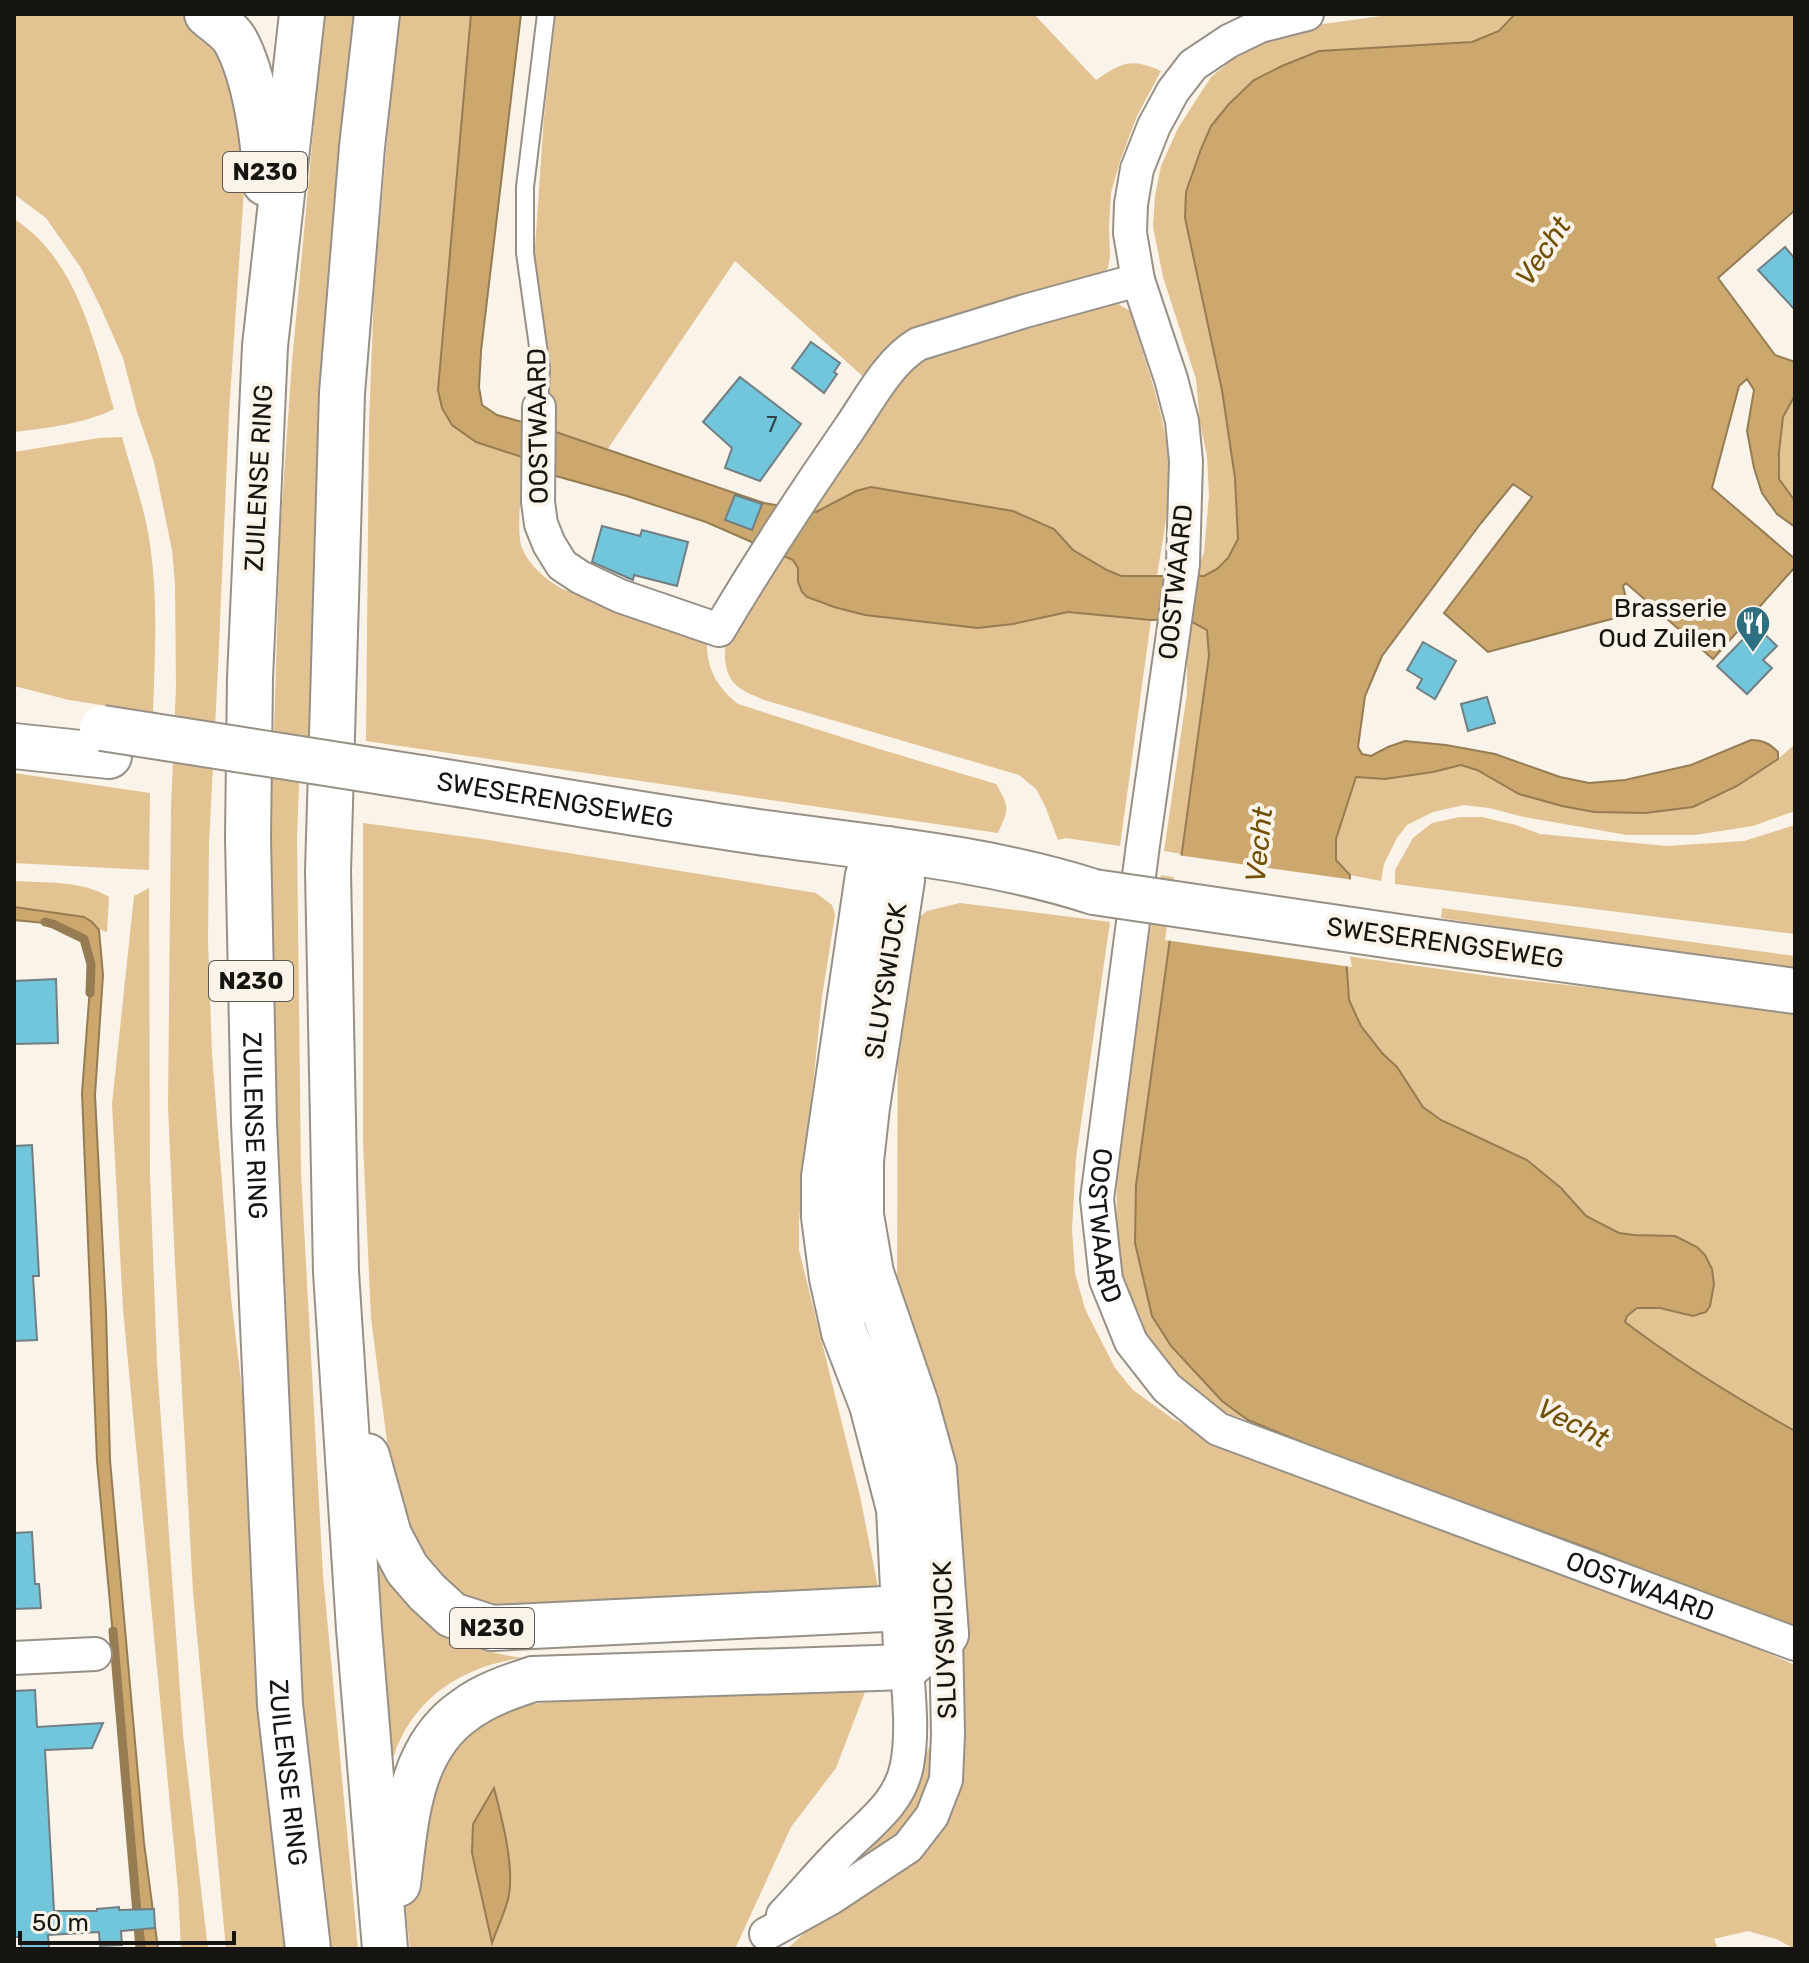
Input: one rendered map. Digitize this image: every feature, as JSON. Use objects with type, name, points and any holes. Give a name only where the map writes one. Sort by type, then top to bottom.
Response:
[{"type":"main road","name":"N230","points":[[207,14],[234,38],[250,77],[265,160],[265,346]]},
{"type":"main road","name":"ZUILENSE RING","points":[[302,14],[265,346],[250,678],[248,838],[254,1123],[280,1705],[308,1949]]},
{"type":"main road","name":"N230","points":[[377,14],[362,147],[342,393],[328,872],[336,1272],[359,1629],[387,1949]]},
{"type":"main road","name":"SWESERENGSEWEG","points":[[14,717],[106,742],[886,868],[1094,892],[1795,991]]},
{"type":"main road","name":"SWESERENGSEWEG","points":[[14,746],[106,742]]},
{"type":"main road","name":"SLUYSWIJCK","points":[[886,868],[826,1164],[824,1217],[832,1278],[844,1332],[872,1405],[899,1509],[907,1667]]},
{"type":"main road","name":"SLUYSWIJCK","points":[[886,868],[861,1161],[861,1215],[871,1273],[916,1404],[934,1469],[946,1634]]},
{"type":"main road","name":"N230","points":[[336,1272],[363,1440],[389,1535],[407,1569],[452,1615],[492,1628],[905,1608]]},
{"type":"main road","points":[[905,1608],[946,1634],[907,1667]]},
{"type":"main road","name":"N230","points":[[387,1949],[409,1801],[422,1761],[440,1732],[464,1710],[500,1690],[533,1679],[907,1667]]},
{"type":"street","name":"OOSTWAARD","points":[[1307,14],[1260,26],[1229,41],[1193,65],[1173,91],[1154,126],[1137,169],[1131,204],[1130,233],[1138,280],[1171,379],[1182,421],[1186,461],[1183,564],[1130,936],[1097,1199],[1106,1280],[1131,1342],[1167,1388],[1218,1429],[1795,1644]]},
{"type":"street","name":"OOSTWAARD","points":[[539,407],[537,479],[541,524],[562,565],[620,596],[719,630],[806,491],[877,388],[907,351],[918,344],[1025,311],[1138,280]]},
{"type":"street","name":"SLUYSWIJCK","points":[[758,1942],[908,1847],[932,1816],[946,1780],[946,1634]]},
{"type":"street","points":[[14,1658],[95,1654]]},
{"type":"street","name":"SLUYSWIJCK","points":[[758,1942],[894,1798],[907,1768],[911,1735],[907,1667]]},
{"type":"lane","name":"OOSTWAARD","points":[[539,407],[541,368],[525,253],[525,187],[546,14]]},
{"type":"shaded area","points":[[14,14],[186,14],[230,59],[246,160],[229,413],[209,844],[208,940],[212,1054],[231,1298],[247,1431],[292,1949],[226,1949],[193,1592],[168,1106],[171,808],[176,687],[172,550],[154,462],[123,358],[100,306],[81,268],[46,218],[14,194]]},
{"type":"shaded area","points":[[324,14],[362,14],[316,737],[300,759],[297,838],[301,1172],[323,1575],[358,1949],[322,1949],[292,1646],[273,1134],[265,754],[274,731],[280,533],[292,362]]},
{"type":"shaded area","points":[[398,14],[471,14],[438,390],[452,425],[476,442],[525,458],[519,529],[522,548],[529,561],[562,589],[707,636],[713,674],[723,690],[738,704],[996,784],[1006,808],[998,833],[366,741],[369,423],[374,291]]},
{"type":"shaded area","points":[[556,14],[1034,14],[1096,80],[1113,69],[1134,63],[1161,71],[1137,116],[1120,161],[1111,193],[1108,268],[1099,276],[869,382],[735,261],[607,450],[547,429],[549,383],[535,273],[535,247],[544,117]]},
{"type":"shaded area","points":[[1396,14],[1515,14],[1499,31],[1472,42],[1319,51],[1282,66],[1201,149],[1185,218],[1222,390],[1235,478],[1238,539],[1228,558],[1217,569],[1204,576],[1196,576],[1204,552],[1209,495],[1207,456],[1196,379],[1163,277],[1153,227],[1161,166],[1178,128],[1211,77],[1232,60],[1275,36],[1309,26]]},
{"type":"shaded area","points":[[14,219],[36,236],[68,279],[90,330],[114,409],[78,422],[14,432]]},
{"type":"shaded area","points":[[1107,301],[1130,311],[1165,432],[1169,485],[1157,576],[1121,576],[1107,570],[1073,550],[1054,529],[1045,524],[856,491],[816,512],[809,510],[899,374],[914,363]]},
{"type":"shaded area","points":[[1795,395],[1795,501],[1779,479],[1779,452],[1783,417]]},
{"type":"shaded area","points":[[122,437],[142,504],[151,550],[155,620],[153,713],[69,700],[14,686],[14,452]]},
{"type":"shaded area","points":[[780,555],[793,561],[798,568],[798,582],[807,597],[865,615],[978,628],[1068,612],[1151,620],[1120,846],[1066,838],[1058,840],[1036,789],[1019,775],[764,700],[739,687],[726,668],[728,636]]},
{"type":"shaded area","points":[[1187,619],[1208,631],[1209,656],[1181,854],[1164,851],[1187,693]]},
{"type":"shaded area","points":[[1795,744],[1795,811],[1753,826],[1695,835],[1627,835],[1464,805],[1433,812],[1407,825],[1384,864],[1381,881],[1350,875],[1336,860],[1336,839],[1356,777],[1385,779],[1460,765],[1477,770],[1519,794],[1562,806],[1594,812],[1645,813],[1693,806],[1737,786]]},
{"type":"shaded area","points":[[14,773],[150,793],[149,870],[14,863]]},
{"type":"shaded area","points":[[1460,817],[1482,817],[1540,834],[1667,846],[1744,841],[1795,825],[1795,934],[1395,884],[1395,870],[1413,838],[1432,823]]},
{"type":"shaded area","points":[[363,823],[816,893],[832,905],[835,915],[822,997],[799,1221],[799,1250],[860,1496],[879,1592],[532,1613],[452,1600],[397,1518],[371,1318],[363,1142]]},
{"type":"shaded area","points":[[1161,875],[1178,878],[1136,1185],[1135,1243],[1152,1316],[1171,1346],[1222,1401],[1248,1420],[1221,1412],[1183,1382],[1149,1346],[1125,1289],[1116,1245],[1117,1172],[1150,931]]},
{"type":"shaded area","points":[[14,881],[75,885],[109,897],[107,932],[84,917],[14,907]]},
{"type":"shaded area","points":[[149,888],[150,1174],[157,1363],[183,1734],[208,1949],[181,1949],[178,1889],[123,1309],[112,1104],[134,896]]},
{"type":"shaded area","points":[[960,903],[1110,922],[1076,1158],[1072,1229],[1075,1273],[1085,1309],[1115,1368],[1133,1390],[1173,1419],[1240,1454],[1567,1575],[1795,1665],[1795,1949],[1776,1939],[1748,1931],[1714,1939],[1718,1949],[787,1949],[870,1873],[855,1861],[905,1800],[960,1681],[897,1314],[898,961],[914,921],[927,911]]},
{"type":"shaded area","points":[[1442,908],[1795,956],[1795,970],[1441,918]]},
{"type":"shaded area","points":[[1346,956],[1504,978],[1795,1010],[1795,1431],[1708,1380],[1625,1322],[1637,1308],[1660,1308],[1693,1316],[1712,1269],[1705,1255],[1697,1247],[1675,1236],[1619,1233],[1586,1216],[1561,1188],[1423,1108],[1397,1067],[1361,1026],[1349,1000]]},
{"type":"shaded area","points":[[371,1556],[401,1597],[426,1623],[470,1646],[522,1658],[476,1670],[438,1692],[421,1707],[408,1725],[390,1769]]},
{"type":"shaded area","points":[[870,1679],[836,1768],[791,1827],[735,1949],[410,1949],[400,1861],[443,1760],[460,1735],[512,1706],[542,1703],[617,1682]],"holes":[[[493,1789],[507,1841],[510,1882],[506,1906],[492,1942],[472,1853],[473,1824]]]},
{"type":"water","name":"Vecht","points":[[471,14],[521,14],[481,351],[479,387],[482,405],[497,415],[764,503],[816,512],[856,491],[871,487],[1013,511],[1054,529],[1073,550],[1121,576],[1204,576],[1228,558],[1238,539],[1235,478],[1222,390],[1185,218],[1186,192],[1211,126],[1254,80],[1319,51],[1472,42],[1499,31],[1515,14],[1795,14],[1795,210],[1718,278],[1775,355],[1795,362],[1795,395],[1783,417],[1779,479],[1795,501],[1795,527],[1777,514],[1762,493],[1747,431],[1754,390],[1747,379],[1739,386],[1712,488],[1795,559],[1795,567],[1713,659],[1626,583],[1623,586],[1630,614],[1488,652],[1444,613],[1532,497],[1513,484],[1382,656],[1365,696],[1358,747],[1362,754],[1371,756],[1405,741],[1446,745],[1495,754],[1560,777],[1589,783],[1625,780],[1691,765],[1751,740],[1772,747],[1778,752],[1778,759],[1737,786],[1693,807],[1645,813],[1594,812],[1562,806],[1519,794],[1477,770],[1461,765],[1385,779],[1356,777],[1336,839],[1336,860],[1350,875],[1346,956],[1349,1000],[1361,1026],[1397,1067],[1423,1107],[1441,1120],[1527,1160],[1561,1188],[1586,1216],[1619,1233],[1675,1236],[1697,1247],[1705,1255],[1712,1269],[1714,1284],[1706,1312],[1693,1316],[1660,1308],[1637,1308],[1625,1322],[1708,1380],[1795,1431],[1795,1630],[1248,1420],[1222,1401],[1171,1346],[1152,1316],[1135,1243],[1136,1185],[1209,656],[1207,630],[1187,619],[1151,620],[1068,612],[978,628],[865,615],[834,607],[807,597],[802,592],[798,568],[793,560],[706,522],[556,476],[525,458],[476,442],[452,425],[442,408],[438,390]]},
{"type":"water","points":[[14,907],[84,917],[99,930],[103,975],[95,1095],[110,1460],[144,1843],[158,1949],[145,1949],[132,1844],[97,1461],[82,1093],[91,974],[86,943],[80,933],[56,924],[14,920]]},
{"type":"water","points":[[494,1788],[506,1842],[510,1883],[506,1907],[492,1943],[472,1853],[473,1824]]},
{"type":"pier","points":[[1177,855],[1354,880],[1352,967],[1165,940]]},
{"type":"building","points":[[1785,247],[1795,259],[1795,310],[1758,270]]},
{"type":"building","points":[[811,342],[840,363],[834,372],[837,374],[824,393],[792,368]]},
{"type":"building","points":[[740,377],[801,424],[760,481],[725,468],[732,448],[703,422]]},
{"type":"building","points":[[735,495],[762,504],[752,530],[725,520]]},
{"type":"building","points":[[602,526],[640,536],[642,530],[688,542],[677,586],[634,575],[633,580],[592,562]]},
{"type":"building","points":[[1756,626],[1777,646],[1763,660],[1772,668],[1747,694],[1717,666]]},
{"type":"building","points":[[1423,642],[1456,661],[1435,699],[1417,688],[1422,679],[1407,670]]},
{"type":"building","points":[[1487,697],[1495,723],[1468,731],[1461,704]]},
{"type":"building","points":[[56,979],[58,1043],[14,1044],[14,981]]},
{"type":"building","points":[[32,1145],[39,1276],[33,1276],[37,1340],[14,1341],[14,1146]]},
{"type":"building","points":[[32,1532],[35,1584],[39,1584],[41,1608],[14,1609],[14,1533]]},
{"type":"building","points":[[35,1690],[37,1727],[103,1723],[92,1748],[45,1750],[54,1911],[97,1911],[119,1907],[119,1910],[154,1909],[155,1928],[121,1931],[122,1945],[100,1946],[99,1932],[48,1935],[49,1949],[21,1949],[21,1937],[14,1937],[14,1691]]},
{"type":"waterway","points":[[45,922],[84,939],[91,964],[90,993]]},
{"type":"waterway","points":[[113,1631],[140,1949]]},
{"type":"place","name":"Brasserie Oud Zuilen","points":[[1753,654]]}]
